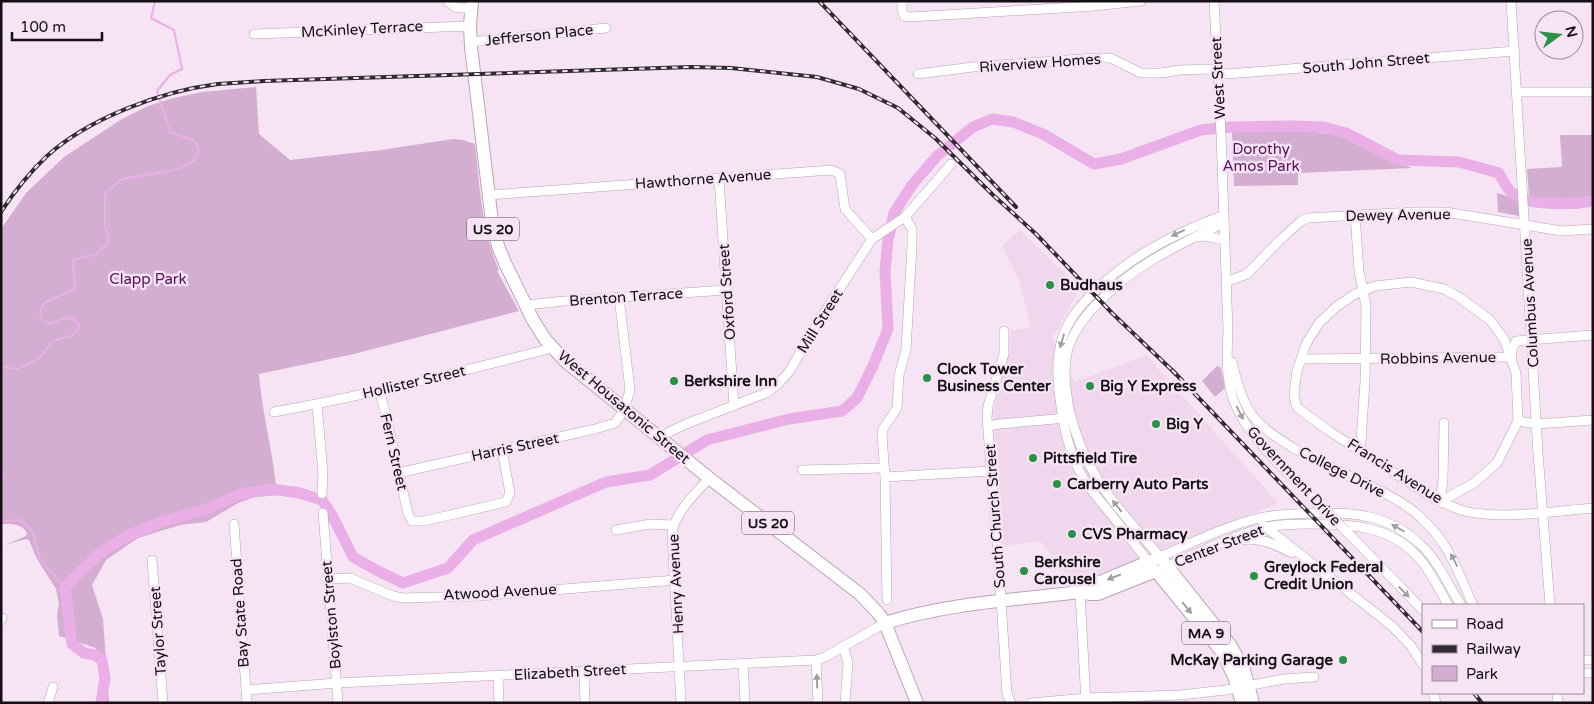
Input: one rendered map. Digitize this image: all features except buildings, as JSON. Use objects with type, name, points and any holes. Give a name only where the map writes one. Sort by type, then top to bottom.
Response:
[{"type":"highway","name":"West Housatonic Street","points":[[471,5],[471,42],[492,222],[498,246],[540,331],[552,348],[564,360],[624,410],[860,594],[875,608],[885,623],[917,703]]},
{"type":"highway","name":"Center Street","points":[[885,623],[924,612],[1080,592],[1095,584],[1158,564]]},
{"type":"highway","name":"MA 9","points":[[1158,564],[1222,652],[1231,670],[1244,686],[1254,703]]},
{"type":"highway","name":"MA 9","points":[[1242,703],[1244,686]]},
{"type":"street","points":[[448,1],[455,6],[471,5]]},
{"type":"street","points":[[902,1],[904,16],[910,17],[1141,1]]},
{"type":"street","name":"West Street","points":[[1214,1],[1224,219]]},
{"type":"street","name":"Columbus Avenue","points":[[1511,1],[1536,424],[1550,604]]},
{"type":"street","name":"McKinley Terrace","points":[[254,34],[470,26]]},
{"type":"street","name":"Jefferson Place","points":[[471,42],[606,28]]},
{"type":"street","name":"South John Street","points":[[1218,72],[1227,74],[1515,51]]},
{"type":"street","name":"Riverview Homes","points":[[918,74],[972,67],[1095,58],[1110,58],[1141,73],[1162,74],[1179,70],[1218,72]]},
{"type":"street","points":[[1517,92],[1593,92]]},
{"type":"street","name":"Mill Street","points":[[662,439],[686,424],[772,390],[789,372],[818,322],[876,237],[905,217],[951,164]]},
{"type":"street","name":"Hawthorne Avenue","points":[[488,195],[832,170],[840,174],[845,209],[876,237]]},
{"type":"street","name":"Oxford Street","points":[[719,179],[734,406]]},
{"type":"street","name":"Dewey Avenue","points":[[1226,282],[1247,274],[1301,222],[1308,218],[1445,212],[1562,231],[1593,229]]},
{"type":"street","points":[[1355,215],[1359,271],[1366,306],[1361,442],[1358,449]]},
{"type":"street","points":[[888,600],[885,473],[882,435],[883,430],[898,408],[899,375],[908,335],[912,229],[905,217]]},
{"type":"street","points":[[1067,418],[1065,368],[1070,344],[1078,328],[1104,296],[1127,276],[1152,259],[1224,219]]},
{"type":"street","points":[[1158,564],[1098,500],[1086,483],[1072,454],[1058,375],[1060,349],[1065,330],[1077,310],[1098,287],[1133,259],[1175,235],[1224,219]]},
{"type":"street","name":"Government Drive","points":[[1224,219],[1228,376],[1233,398],[1240,413],[1262,445],[1422,609]]},
{"type":"street","points":[[1188,240],[1207,236],[1224,240]]},
{"type":"street","points":[[1301,359],[1306,344],[1319,324],[1336,307],[1362,291],[1393,283],[1411,282],[1444,289],[1490,320],[1504,338],[1512,357],[1518,388],[1518,421],[1497,463],[1474,483],[1440,502]]},
{"type":"street","name":"Brenton Terrace","points":[[526,305],[726,290]]},
{"type":"street","points":[[619,297],[630,390],[624,410]]},
{"type":"street","name":"South Church Street","points":[[1004,331],[1004,354],[988,406],[988,426],[1000,568],[1007,694],[1011,703]]},
{"type":"street","name":"College Drive","points":[[1228,331],[1236,380],[1245,404],[1256,420],[1284,442],[1387,494],[1418,514],[1435,532],[1451,554],[1473,604]]},
{"type":"street","name":"Robbins Avenue","points":[[1301,359],[1512,357],[1512,350],[1516,341],[1593,335]]},
{"type":"street","name":"Hollister Street","points":[[274,412],[379,390],[552,348]]},
{"type":"street","name":"Francis Avenue","points":[[1301,359],[1297,371],[1294,394],[1296,405],[1299,409],[1440,502],[1464,511],[1487,514],[1593,508]]},
{"type":"street","name":"Fern Street","points":[[379,390],[408,514],[412,521],[417,522],[506,502],[509,497],[509,490],[502,450]]},
{"type":"street","points":[[317,404],[323,474],[322,494]]},
{"type":"street","name":"Harris Street","points":[[398,473],[609,426],[615,423],[624,410]]},
{"type":"street","points":[[988,426],[1067,418]]},
{"type":"street","points":[[1518,421],[1536,424],[1593,420]]},
{"type":"street","points":[[1440,502],[1443,480],[1444,423]]},
{"type":"street","points":[[802,470],[885,473],[991,471]]},
{"type":"street","name":"Henry Avenue","points":[[681,703],[673,525],[677,516],[709,478]]},
{"type":"street","name":"Boylston Street","points":[[323,513],[338,703]]},
{"type":"street","name":"Center Street","points":[[1158,564],[1224,529],[1255,519],[1281,514],[1361,514],[1385,521],[1411,537],[1427,551],[1459,604]]},
{"type":"street","points":[[1255,519],[1392,626],[1411,646],[1422,663]]},
{"type":"street","name":"Bay State Road","points":[[234,524],[247,703]]},
{"type":"street","points":[[616,530],[651,524],[673,525]]},
{"type":"street","name":"Center Street","points":[[1158,564],[1265,527],[1294,524],[1363,526],[1381,531],[1399,541],[1418,556],[1431,574],[1447,604]]},
{"type":"street","points":[[1224,542],[1249,539],[1263,540],[1306,560]]},
{"type":"street","name":"Taylor Street","points":[[152,560],[163,703]]},
{"type":"street","name":"Atwood Avenue","points":[[329,579],[350,578],[393,596],[403,598],[479,596],[675,580]]},
{"type":"street","points":[[1080,592],[1086,700]]},
{"type":"street","name":"Elizabeth Street","points":[[246,690],[337,683],[816,660],[885,623]]},
{"type":"street","points":[[843,646],[848,663],[845,703]]},
{"type":"street","points":[[816,660],[818,703]]},
{"type":"street","points":[[743,664],[745,703]]},
{"type":"street","points":[[584,672],[586,703]]},
{"type":"street","points":[[498,676],[499,703]]},
{"type":"street","points":[[1031,703],[1180,694],[1284,679],[1314,677]]},
{"type":"street","points":[[48,703],[53,687]]},
{"type":"shaded area","points":[[1020,230],[1080,288],[1052,339],[1075,382],[1146,355],[1278,503],[1073,583],[1040,541],[1003,546],[993,414],[1011,330],[1031,328],[1019,280],[1002,246]]},
{"type":"green space","name":"Clapp Park","points":[[256,87],[259,134],[290,160],[381,150],[453,139],[475,144],[482,208],[488,239],[499,270],[497,271],[519,311],[354,354],[259,374],[276,485],[296,487],[315,493],[316,503],[304,496],[255,497],[238,503],[206,522],[180,525],[138,538],[106,560],[92,585],[103,619],[109,703],[99,703],[100,682],[96,648],[59,636],[57,614],[59,604],[56,589],[37,559],[29,540],[26,539],[5,545],[26,536],[27,533],[22,527],[12,524],[1,524],[1,229],[26,193],[64,157],[122,119],[148,106],[174,98],[202,92]]},
{"type":"green space","name":"Dorothy Amos Park","points":[[1309,131],[1337,135],[1352,140],[1382,157],[1412,168],[1298,173],[1298,185],[1234,186],[1232,132]]},
{"type":"green space","points":[[1560,135],[1593,135],[1593,197],[1575,200],[1529,197],[1527,169],[1562,167]]},
{"type":"green space","points":[[1497,193],[1518,199],[1519,216],[1498,212]]},
{"type":"green space","points":[[1217,366],[1221,368],[1225,388],[1215,397],[1202,381]]},
{"type":"waterway","points":[[1,367],[17,369],[41,357],[52,341],[72,336],[80,326],[73,318],[62,319],[51,324],[43,321],[40,313],[44,303],[75,289],[73,260],[96,254],[109,242],[105,224],[105,194],[122,179],[180,169],[195,160],[199,149],[195,141],[170,132],[157,91],[170,75],[182,69],[174,30],[151,18],[155,1]]},
{"type":"waterway","points":[[101,703],[105,678],[102,660],[95,655],[84,653],[72,644],[65,587],[100,553],[129,535],[158,523],[207,509],[241,494],[272,489],[299,493],[322,500],[332,515],[353,557],[403,583],[448,568],[473,540],[606,482],[650,475],[707,440],[789,419],[842,411],[857,398],[888,329],[885,271],[888,240],[894,213],[912,185],[937,156],[973,127],[992,119],[1013,122],[1043,134],[1094,164],[1121,159],[1201,130],[1232,127],[1324,127],[1346,133],[1398,160],[1459,162],[1499,173],[1512,193],[1523,199],[1542,203],[1564,204],[1593,201]]},
{"type":"waterway","points":[[1,464],[4,478],[1,481]]},
{"type":"waterway","points":[[1,521],[20,520],[32,530],[40,560],[65,587]]},
{"type":"railway","points":[[819,1],[1016,207]]},
{"type":"railway","points":[[1,212],[40,162],[64,142],[84,130],[105,118],[150,100],[218,84],[691,67],[731,68],[817,77],[859,89],[898,108],[935,138],[1036,234],[1113,314],[1176,374]]},
{"type":"railway","points":[[1172,370],[1422,631]]},
{"type":"railway","points":[[1475,694],[1482,703]]},
{"type":"place","name":"Budhaus","points":[[1050,285]]},
{"type":"place","name":"Clock Tower Business Center","points":[[927,378]]},
{"type":"place","name":"Berkshire Inn","points":[[674,381]]},
{"type":"place","name":"Big Y Express","points":[[1090,386]]},
{"type":"place","name":"Big Y","points":[[1156,424]]},
{"type":"place","name":"Pittsfield Tire","points":[[1033,458]]},
{"type":"place","name":"Carberry Auto Parts","points":[[1057,484]]},
{"type":"place","name":"CVS Pharmacy","points":[[1072,534]]},
{"type":"place","name":"Berkshire Carousel","points":[[1024,571]]},
{"type":"place","name":"Greylock Federal Credit Union","points":[[1254,576]]},
{"type":"place","name":"McKay Parking Garage","points":[[1343,660]]}]
